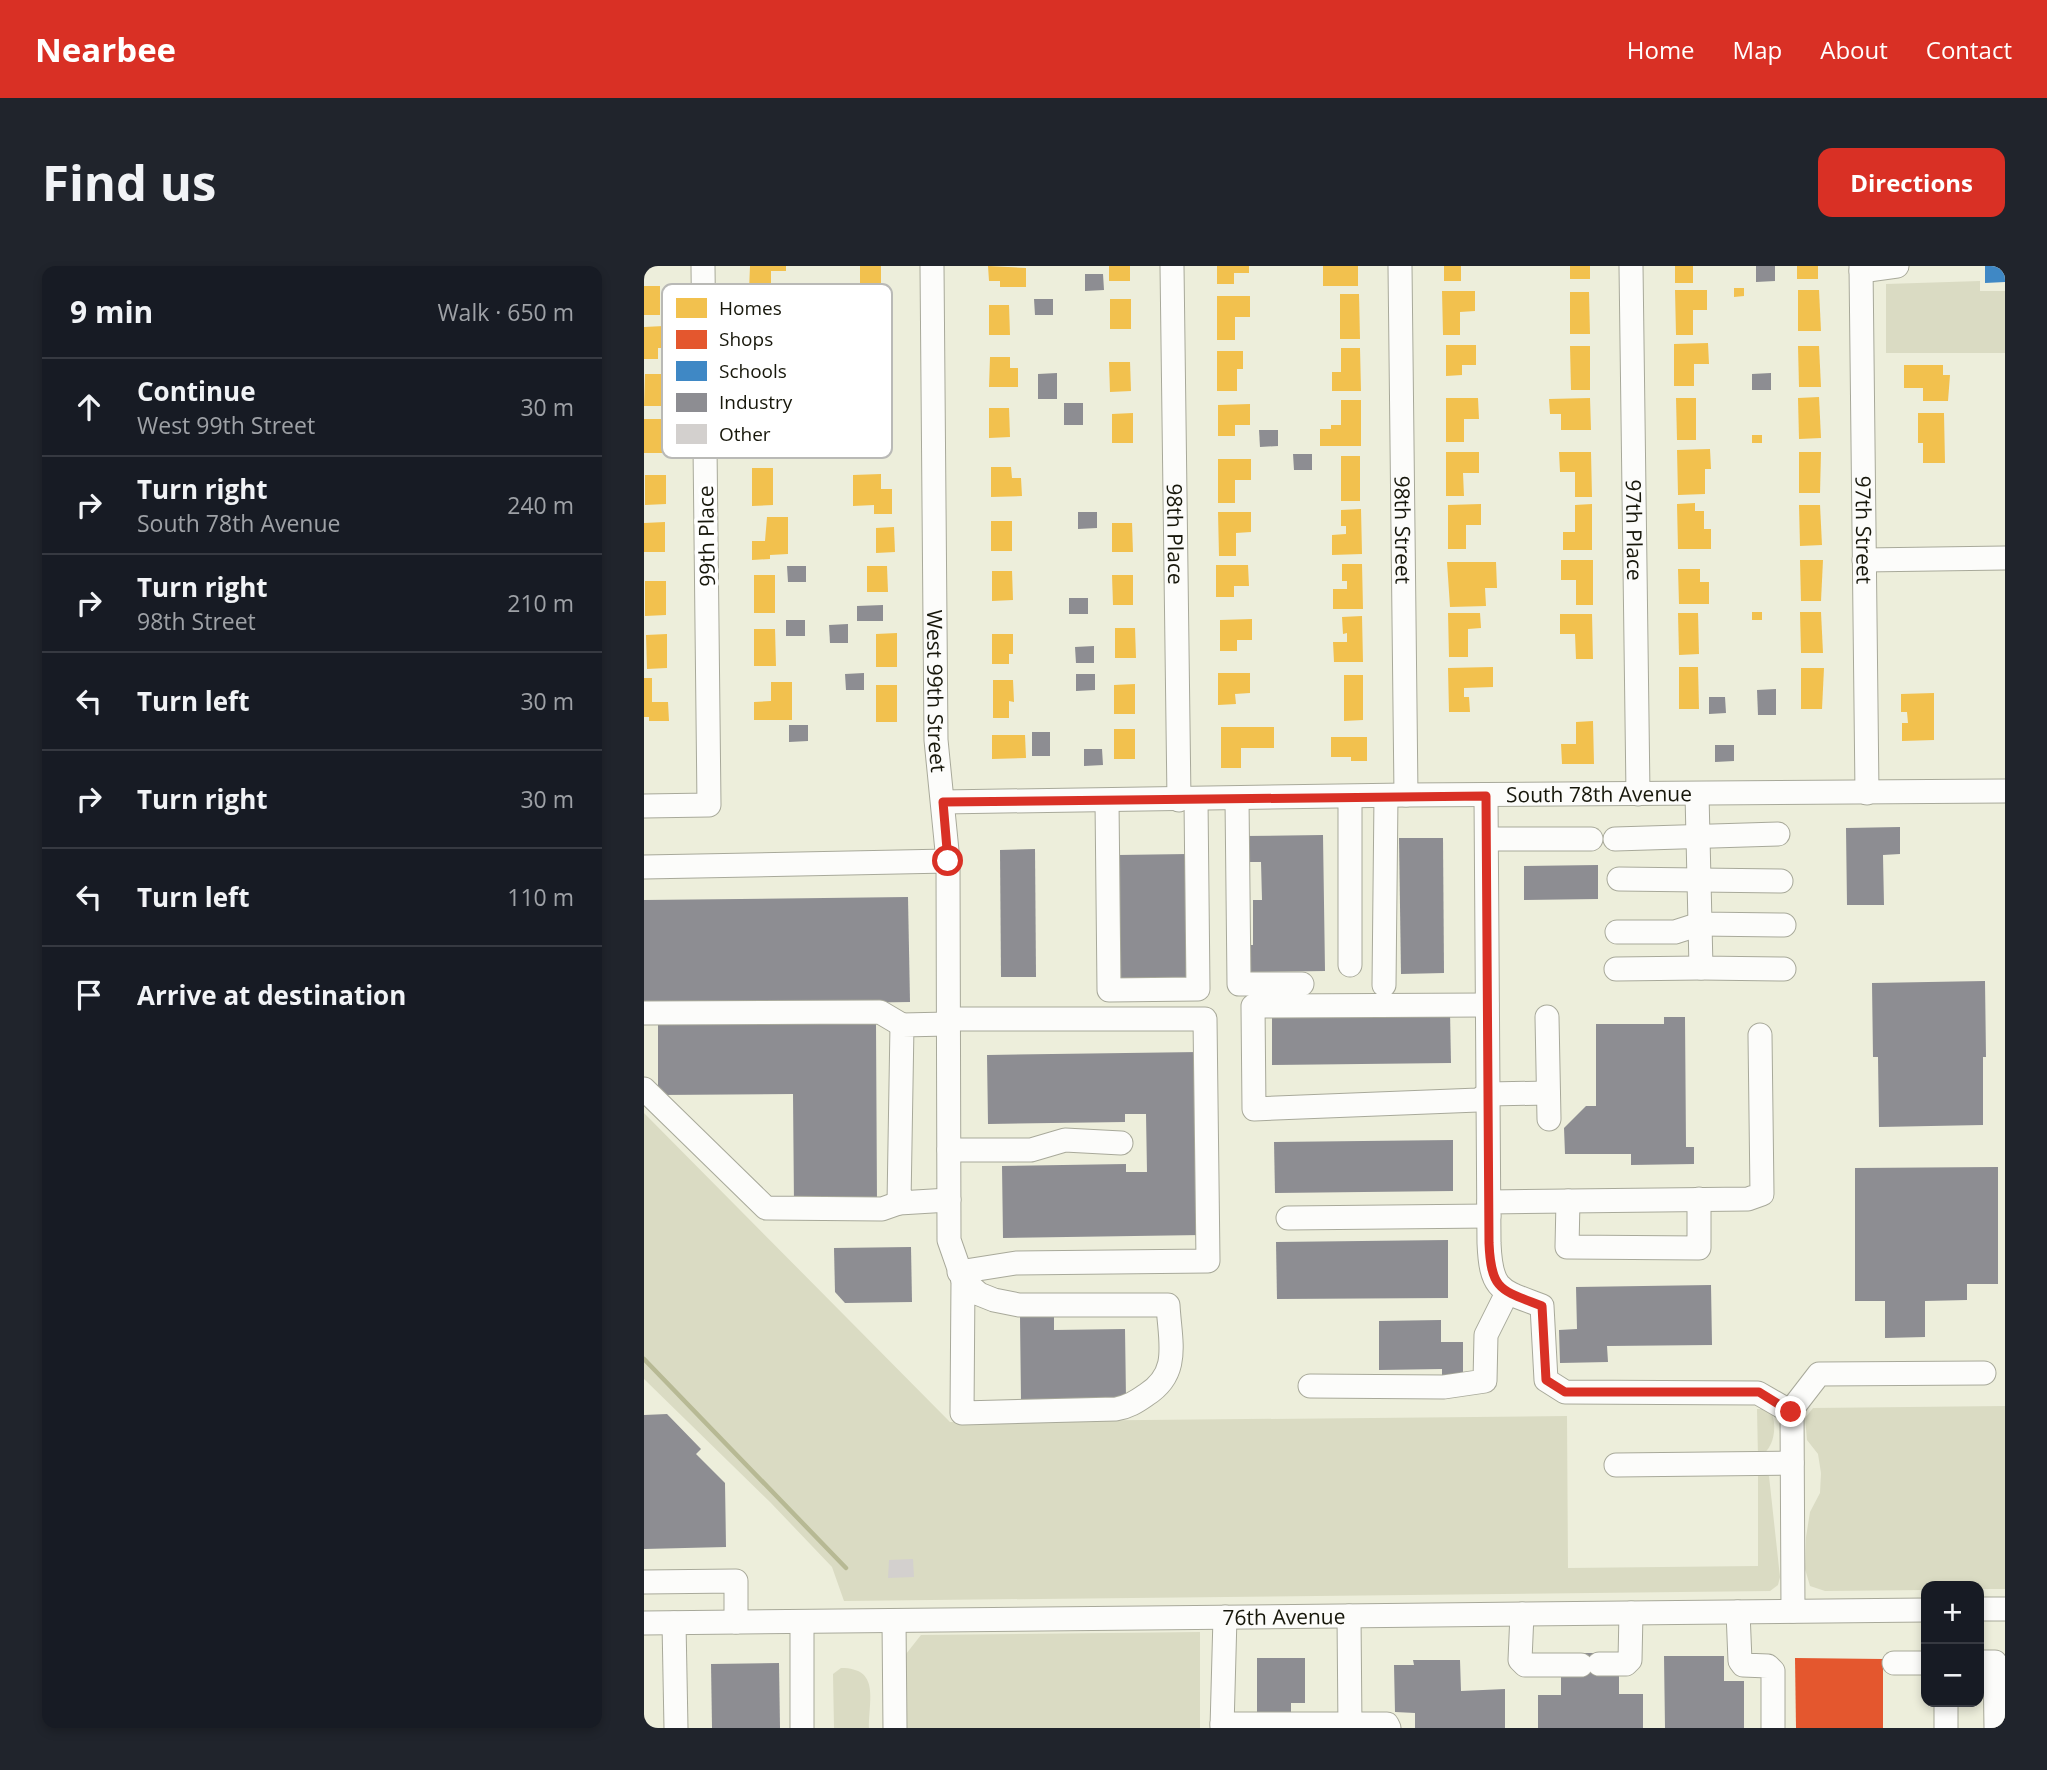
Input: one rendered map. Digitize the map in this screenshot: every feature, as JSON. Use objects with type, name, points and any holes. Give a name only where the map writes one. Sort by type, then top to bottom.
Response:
[{"type":"street","name":"99th Place","points":[[704,266],[704,284]]},
{"type":"street","name":"West 99th Street","points":[[932,266],[936,740],[948,861],[949,1240],[961,1276],[962,1413],[1127,1407],[1157,1388],[1168,1374],[1168,1305],[1019,1305],[979,1294],[961,1276]]},
{"type":"street","name":"98th Place","points":[[1107,801],[1109,990],[1198,989],[1188,800],[1172,266]]},
{"type":"street","name":"98th Street","points":[[1384,985],[1396,796],[1400,266]]},
{"type":"street","name":"97th Place","points":[[1631,266],[1638,794]]},
{"type":"street","points":[[1861,268],[1897,266]]},
{"type":"street","name":"97th Street","points":[[1861,268],[1867,793]]},
{"type":"street","name":"99th Place","points":[[644,806],[709,805],[706,458]]},
{"type":"street","points":[[1864,560],[2005,558]]},
{"type":"street","name":"South 78th Avenue","points":[[943,802],[2005,791]]},
{"type":"street","points":[[1698,794],[1701,968]]},
{"type":"street","points":[[1486,796],[1489,1209],[1493,1277],[1507,1293],[1542,1306],[1546,1380],[1565,1392],[1759,1392],[1791,1412]]},
{"type":"street","points":[[1350,797],[1350,965]]},
{"type":"street","points":[[1237,799],[1239,984],[1302,984]]},
{"type":"street","points":[[1615,839],[1778,834]]},
{"type":"street","points":[[1487,839],[1591,839]]},
{"type":"street","points":[[644,867],[948,861]]},
{"type":"street","points":[[1619,879],[1781,881]]},
{"type":"street","points":[[1617,932],[1675,932],[1700,924],[1784,925]]},
{"type":"street","points":[[1616,969],[1784,969]]},
{"type":"street","points":[[1488,1005],[1253,1006],[1254,1109],[1478,1100],[1488,1094],[1548,1093]]},
{"type":"street","points":[[644,1013],[880,1012],[902,1025],[1205,1019],[1208,1261],[1016,1263],[961,1276]]},
{"type":"street","points":[[1546,1017],[1549,1119]]},
{"type":"street","points":[[899,1203],[902,1025]]},
{"type":"street","points":[[1288,1218],[1489,1209],[1568,1201],[1748,1199],[1762,1194],[1760,1035]]},
{"type":"street","points":[[644,1089],[766,1208],[882,1209],[899,1203],[949,1200]]},
{"type":"street","points":[[949,1150],[1031,1150],[1065,1140],[1121,1143]]},
{"type":"street","points":[[1568,1201],[1567,1247],[1699,1248],[1699,1199]]},
{"type":"street","points":[[1310,1386],[1444,1387],[1485,1381],[1486,1335],[1507,1293]]},
{"type":"street","points":[[1793,1611],[1791,1409],[1819,1374],[1984,1373]]},
{"type":"street","points":[[1616,1465],[1792,1463]]},
{"type":"street","points":[[644,1582],[736,1581],[736,1622]]},
{"type":"street","points":[[1984,1609],[2005,1609]]},
{"type":"street","name":"76th Avenue","points":[[644,1623],[1921,1610]]},
{"type":"street","points":[[1738,1612],[1740,1661],[1743,1665],[1768,1666],[1773,1671],[1773,1728]]},
{"type":"street","points":[[1522,1614],[1520,1660],[1525,1665],[1590,1665],[1626,1664],[1630,1660],[1631,1613]]},
{"type":"street","points":[[1349,1616],[1350,1726]]},
{"type":"street","points":[[1225,1617],[1222,1726],[1387,1724],[1389,1728]]},
{"type":"street","points":[[894,1621],[895,1728]]},
{"type":"street","points":[[802,1622],[802,1728]]},
{"type":"street","points":[[674,1623],[676,1728]]},
{"type":"street","points":[[1894,1662],[1921,1663]]},
{"type":"street","points":[[1984,1662],[1995,1662],[1996,1728]]},
{"type":"street","points":[[1946,1707],[1946,1728]]},
{"type":"green space","points":[[1980,281],[1980,291],[2005,291],[2005,353],[1886,353],[1886,284]]},
{"type":"green space","points":[[644,1113],[950,1422],[1567,1416],[1568,1568],[1758,1566],[1758,1471],[1769,1476],[1780,1577],[1778,1585],[1770,1591],[844,1601],[832,1567],[770,1502],[644,1379]]},
{"type":"green space","points":[[2005,1406],[2005,1589],[1984,1589],[1984,1581],[1921,1581],[1921,1590],[1825,1591],[1810,1586],[1805,1569],[1806,1537],[1810,1512],[1820,1493],[1821,1473],[1818,1454],[1807,1440],[1805,1418],[1813,1408]]},
{"type":"green space","points":[[1757,1409],[1770,1409],[1774,1422],[1771,1443],[1764,1454],[1758,1457]]},
{"type":"green space","points":[[1200,1632],[1200,1728],[904,1728],[903,1680],[906,1654],[921,1635]]},
{"type":"green space","points":[[841,1668],[853,1669],[867,1679],[870,1687],[869,1728],[834,1728],[833,1674]]},
{"type":"building: Homes","points":[[750,266],[786,266],[786,271],[771,271],[771,284],[749,284]]},
{"type":"building: Homes","points":[[860,266],[881,266],[881,284],[860,284]]},
{"type":"building: Homes","points":[[988,266],[1026,268],[1026,287],[1000,287],[1000,281],[989,281]]},
{"type":"building: Homes","points":[[1109,266],[1130,266],[1130,281],[1109,281]]},
{"type":"building: Homes","points":[[1217,266],[1249,266],[1249,273],[1234,273],[1234,284],[1217,284]]},
{"type":"building: Homes","points":[[1323,266],[1358,266],[1358,286],[1323,286]]},
{"type":"building: Homes","points":[[1444,266],[1461,266],[1461,281],[1444,281]]},
{"type":"building: Homes","points":[[1570,266],[1590,266],[1590,279],[1570,279]]},
{"type":"building: Homes","points":[[1675,266],[1693,266],[1693,283],[1675,283]]},
{"type":"building: Homes","points":[[1797,266],[1818,266],[1818,279],[1797,279]]},
{"type":"building: Homes","points":[[644,286],[660,286],[660,315],[644,315]]},
{"type":"building: Homes","points":[[1734,288],[1744,288],[1744,296],[1734,297]]},
{"type":"building: Homes","points":[[1675,290],[1707,290],[1707,310],[1693,310],[1693,335],[1676,335]]},
{"type":"building: Homes","points":[[1798,290],[1819,290],[1821,331],[1798,331]]},
{"type":"building: Homes","points":[[1442,291],[1475,291],[1475,311],[1460,312],[1460,335],[1443,335]]},
{"type":"building: Homes","points":[[1570,292],[1589,292],[1590,334],[1570,334]]},
{"type":"building: Homes","points":[[1340,294],[1359,294],[1360,339],[1340,339]]},
{"type":"building: Homes","points":[[1217,296],[1250,296],[1250,317],[1235,317],[1235,340],[1217,340]]},
{"type":"building: Homes","points":[[1110,299],[1131,299],[1131,329],[1110,329]]},
{"type":"building: Homes","points":[[989,305],[1009,305],[1010,335],[989,335]]},
{"type":"building: Homes","points":[[662,326],[662,348],[658,348],[658,359],[644,359],[644,327]]},
{"type":"building: Homes","points":[[1708,343],[1709,364],[1694,364],[1694,386],[1674,386],[1674,344]]},
{"type":"building: Homes","points":[[1446,345],[1476,345],[1476,365],[1462,365],[1462,375],[1446,376]]},
{"type":"building: Homes","points":[[1570,346],[1590,346],[1590,390],[1571,390]]},
{"type":"building: Homes","points":[[1798,346],[1819,346],[1821,387],[1799,387]]},
{"type":"building: Homes","points":[[1341,348],[1360,348],[1361,391],[1332,391],[1332,372],[1341,372]]},
{"type":"building: Homes","points":[[1217,351],[1243,351],[1243,369],[1237,369],[1237,391],[1217,391]]},
{"type":"building: Homes","points":[[990,357],[1010,357],[1010,368],[1018,368],[1018,387],[989,387]]},
{"type":"building: Homes","points":[[1109,362],[1130,362],[1131,391],[1110,392]]},
{"type":"building: Homes","points":[[1904,365],[1943,365],[1943,375],[1950,375],[1948,401],[1923,401],[1923,388],[1904,388]]},
{"type":"building: Homes","points":[[645,374],[662,374],[662,406],[644,406]]},
{"type":"building: Homes","points":[[1819,397],[1821,438],[1799,439],[1798,398]]},
{"type":"building: Homes","points":[[1446,398],[1478,398],[1479,419],[1464,419],[1464,442],[1446,442]]},
{"type":"building: Homes","points":[[1590,398],[1591,430],[1561,430],[1561,414],[1550,414],[1549,399]]},
{"type":"building: Homes","points":[[1676,398],[1696,398],[1696,440],[1677,440]]},
{"type":"building: Homes","points":[[1341,400],[1361,400],[1361,446],[1320,446],[1320,429],[1341,425]]},
{"type":"building: Homes","points":[[1250,404],[1250,425],[1235,425],[1235,436],[1218,436],[1218,405]]},
{"type":"building: Homes","points":[[989,408],[1009,408],[1010,437],[989,438]]},
{"type":"building: Homes","points":[[1133,413],[1133,443],[1112,443],[1112,414]]},
{"type":"building: Homes","points":[[1918,413],[1944,413],[1945,463],[1923,463],[1923,443],[1918,443]]},
{"type":"building: Homes","points":[[644,419],[662,419],[662,453],[644,453]]},
{"type":"building: Homes","points":[[1752,435],[1762,435],[1762,443],[1752,443]]},
{"type":"building: Homes","points":[[1710,449],[1711,469],[1705,469],[1705,494],[1678,495],[1677,450]]},
{"type":"building: Homes","points":[[1446,452],[1479,452],[1479,473],[1463,473],[1464,496],[1446,496]]},
{"type":"building: Homes","points":[[1559,452],[1591,452],[1592,497],[1575,497],[1575,472],[1560,472]]},
{"type":"building: Homes","points":[[1799,452],[1821,452],[1820,493],[1799,493]]},
{"type":"building: Homes","points":[[1341,456],[1360,456],[1360,501],[1341,501]]},
{"type":"building: Homes","points":[[1218,459],[1251,459],[1251,480],[1235,480],[1235,503],[1218,503]]},
{"type":"building: Homes","points":[[991,467],[1011,467],[1012,478],[1021,478],[1022,496],[991,497]]},
{"type":"building: Homes","points":[[752,468],[773,468],[773,505],[752,506]]},
{"type":"building: Homes","points":[[881,474],[881,489],[892,489],[892,514],[874,514],[874,505],[853,506],[853,475]]},
{"type":"building: Homes","points":[[645,475],[666,475],[666,504],[645,505]]},
{"type":"building: Homes","points":[[1695,503],[1695,511],[1704,511],[1704,529],[1711,529],[1711,549],[1678,549],[1677,504]]},
{"type":"building: Homes","points":[[1481,504],[1481,525],[1466,525],[1466,549],[1448,549],[1448,505]]},
{"type":"building: Homes","points":[[1592,504],[1592,550],[1563,550],[1563,532],[1575,532],[1575,505]]},
{"type":"building: Homes","points":[[1799,505],[1820,505],[1822,545],[1800,546]]},
{"type":"building: Homes","points":[[1361,509],[1362,554],[1332,555],[1332,535],[1346,534],[1346,526],[1341,526],[1341,510]]},
{"type":"building: Homes","points":[[1218,512],[1251,512],[1251,532],[1236,533],[1236,556],[1219,556]]},
{"type":"building: Homes","points":[[767,517],[788,517],[788,554],[752,560],[752,541],[765,541]]},
{"type":"building: Homes","points":[[991,521],[1012,521],[1012,551],[991,551]]},
{"type":"building: Homes","points":[[665,522],[665,552],[644,552],[644,523]]},
{"type":"building: Homes","points":[[1112,523],[1132,523],[1133,552],[1112,552]]},
{"type":"building: Homes","points":[[894,527],[895,552],[876,553],[876,528]]},
{"type":"building: Homes","points":[[1561,560],[1593,560],[1593,605],[1576,605],[1576,580],[1561,580]]},
{"type":"building: Homes","points":[[1800,560],[1823,560],[1821,601],[1801,601]]},
{"type":"building: Homes","points":[[1447,562],[1496,562],[1497,588],[1485,588],[1486,606],[1450,607]]},
{"type":"building: Homes","points":[[1342,564],[1362,564],[1363,609],[1333,609],[1333,589],[1347,589],[1347,581],[1342,581]]},
{"type":"building: Homes","points":[[1216,565],[1248,565],[1249,586],[1234,586],[1234,597],[1216,597]]},
{"type":"building: Homes","points":[[867,566],[887,566],[888,592],[867,592]]},
{"type":"building: Homes","points":[[1678,569],[1700,569],[1700,582],[1709,582],[1709,604],[1679,604]]},
{"type":"building: Homes","points":[[992,571],[1012,571],[1013,600],[992,601]]},
{"type":"building: Homes","points":[[754,575],[775,575],[775,613],[754,613]]},
{"type":"building: Homes","points":[[1112,575],[1133,575],[1133,605],[1113,605]]},
{"type":"building: Homes","points":[[645,581],[666,581],[666,615],[645,616]]},
{"type":"building: Homes","points":[[1752,612],[1762,612],[1762,620],[1752,620]]},
{"type":"building: Homes","points":[[1800,612],[1821,612],[1823,653],[1801,653]]},
{"type":"building: Homes","points":[[1448,613],[1480,613],[1481,628],[1468,629],[1468,657],[1449,657]]},
{"type":"building: Homes","points":[[1678,613],[1698,613],[1699,654],[1679,655]]},
{"type":"building: Homes","points":[[1560,614],[1592,614],[1593,659],[1576,659],[1575,634],[1560,634]]},
{"type":"building: Homes","points":[[1362,616],[1363,662],[1334,662],[1333,642],[1347,642],[1347,633],[1343,634],[1342,617]]},
{"type":"building: Homes","points":[[1252,619],[1252,640],[1237,640],[1237,651],[1220,651],[1220,620]]},
{"type":"building: Homes","points":[[1115,628],[1135,628],[1136,658],[1115,658]]},
{"type":"building: Homes","points":[[754,629],[775,629],[776,666],[754,666]]},
{"type":"building: Homes","points":[[897,633],[897,667],[876,667],[876,634]]},
{"type":"building: Homes","points":[[667,634],[667,668],[647,669],[646,635]]},
{"type":"building: Homes","points":[[992,634],[1013,634],[1013,654],[1009,654],[1009,664],[992,664]]},
{"type":"building: Homes","points":[[1493,667],[1493,687],[1464,688],[1464,697],[1469,697],[1470,712],[1449,712],[1448,668]]},
{"type":"building: Homes","points":[[1679,667],[1698,667],[1699,709],[1679,709]]},
{"type":"building: Homes","points":[[1801,668],[1824,668],[1822,709],[1801,709]]},
{"type":"building: Homes","points":[[1218,673],[1250,673],[1250,693],[1235,694],[1236,704],[1218,705]]},
{"type":"building: Homes","points":[[1344,675],[1363,675],[1363,720],[1344,721]]},
{"type":"building: Homes","points":[[644,678],[652,678],[652,702],[668,702],[669,721],[649,721],[649,717],[644,717]]},
{"type":"building: Homes","points":[[993,680],[1013,680],[1014,702],[1009,701],[1009,718],[993,718]]},
{"type":"building: Homes","points":[[771,682],[792,682],[792,720],[754,720],[754,702],[771,701]]},
{"type":"building: Homes","points":[[1135,684],[1135,714],[1114,714],[1114,685]]},
{"type":"building: Homes","points":[[876,685],[897,685],[897,722],[876,722]]},
{"type":"building: Homes","points":[[1934,693],[1934,740],[1902,741],[1902,723],[1908,723],[1907,712],[1901,712],[1901,694]]},
{"type":"building: Homes","points":[[1593,721],[1594,764],[1562,764],[1561,744],[1576,744],[1576,722]]},
{"type":"building: Homes","points":[[1221,727],[1274,727],[1274,748],[1241,748],[1241,768],[1221,768]]},
{"type":"building: Homes","points":[[1114,729],[1135,729],[1135,759],[1114,759]]},
{"type":"building: Homes","points":[[992,735],[1025,735],[1026,758],[992,759]]},
{"type":"building: Homes","points":[[1331,737],[1367,737],[1367,761],[1351,761],[1351,757],[1331,757]]},
{"type":"building: Shops","points":[[1795,1658],[1883,1659],[1883,1728],[1796,1728]]},
{"type":"building: Schools","points":[[1985,266],[2005,266],[2005,282],[1985,283]]},
{"type":"building: Industry","points":[[1756,266],[1775,266],[1775,281],[1756,282]]},
{"type":"building: Industry","points":[[1085,274],[1103,274],[1104,290],[1085,291]]},
{"type":"building: Industry","points":[[1034,299],[1053,299],[1053,315],[1035,315]]},
{"type":"building: Industry","points":[[1057,373],[1057,399],[1038,399],[1038,374]]},
{"type":"building: Industry","points":[[1771,373],[1771,390],[1752,390],[1752,374]]},
{"type":"building: Industry","points":[[1064,403],[1083,403],[1083,425],[1064,425]]},
{"type":"building: Industry","points":[[1259,430],[1278,430],[1278,446],[1260,447]]},
{"type":"building: Industry","points":[[1293,454],[1312,454],[1312,470],[1294,470]]},
{"type":"building: Industry","points":[[1078,512],[1097,512],[1097,528],[1078,529]]},
{"type":"building: Industry","points":[[787,566],[806,566],[806,582],[788,582]]},
{"type":"building: Industry","points":[[1069,598],[1088,598],[1088,614],[1069,614]]},
{"type":"building: Industry","points":[[883,605],[883,621],[857,621],[857,606]]},
{"type":"building: Industry","points":[[786,620],[805,620],[805,636],[786,636]]},
{"type":"building: Industry","points":[[848,624],[848,643],[830,643],[829,625]]},
{"type":"building: Industry","points":[[1094,646],[1094,663],[1076,663],[1075,647]]},
{"type":"building: Industry","points":[[864,673],[864,690],[846,690],[845,674]]},
{"type":"building: Industry","points":[[1076,674],[1095,674],[1095,690],[1076,691]]},
{"type":"building: Industry","points":[[1776,689],[1776,715],[1758,715],[1757,690]]},
{"type":"building: Industry","points":[[1709,697],[1725,697],[1726,713],[1709,714]]},
{"type":"building: Industry","points":[[789,725],[808,725],[808,741],[789,742]]},
{"type":"building: Industry","points":[[1032,732],[1050,732],[1050,756],[1032,756]]},
{"type":"building: Industry","points":[[1715,745],[1734,745],[1734,761],[1715,762]]},
{"type":"building: Industry","points":[[1084,749],[1102,749],[1103,765],[1084,766]]},
{"type":"building: Industry","points":[[1900,827],[1900,854],[1883,855],[1884,905],[1847,905],[1846,828]]},
{"type":"building: Industry","points":[[1323,835],[1325,971],[1245,972],[1245,945],[1253,945],[1253,900],[1262,900],[1261,862],[1245,862],[1245,836]]},
{"type":"building: Industry","points":[[1399,838],[1443,838],[1444,973],[1401,974]]},
{"type":"building: Industry","points":[[1035,849],[1036,977],[1001,977],[1000,850]]},
{"type":"building: Industry","points":[[1188,854],[1189,979],[1119,980],[1118,855]]},
{"type":"building: Industry","points":[[1598,865],[1598,899],[1524,900],[1524,866]]},
{"type":"building: Industry","points":[[908,897],[910,1002],[644,1006],[644,900]]},
{"type":"building: Industry","points":[[1985,981],[1983,1125],[1879,1127],[1878,1057],[1873,1057],[1872,983]]},
{"type":"building: Industry","points":[[1450,1012],[1451,1063],[1272,1065],[1272,1014]]},
{"type":"building: Industry","points":[[1664,1017],[1685,1017],[1686,1147],[1694,1147],[1694,1164],[1631,1165],[1631,1154],[1565,1154],[1564,1128],[1586,1106],[1596,1106],[1596,1024],[1664,1024]]},
{"type":"building: Industry","points":[[876,1023],[877,1204],[794,1205],[793,1094],[658,1095],[658,1024]]},
{"type":"building: Industry","points":[[1199,1052],[1202,1235],[1003,1238],[1002,1166],[1126,1164],[1126,1172],[1147,1172],[1146,1114],[1125,1114],[1125,1122],[988,1124],[987,1055]]},
{"type":"building: Industry","points":[[1453,1140],[1453,1191],[1275,1193],[1274,1142]]},
{"type":"building: Industry","points":[[1998,1167],[1998,1284],[1967,1284],[1967,1300],[1925,1301],[1925,1337],[1885,1338],[1885,1301],[1855,1301],[1855,1168]]},
{"type":"building: Industry","points":[[1448,1240],[1448,1298],[1277,1299],[1276,1242]]},
{"type":"building: Industry","points":[[911,1247],[912,1302],[845,1303],[835,1292],[834,1248]]},
{"type":"building: Industry","points":[[1711,1285],[1712,1345],[1607,1346],[1608,1362],[1560,1363],[1559,1330],[1577,1329],[1576,1287]]},
{"type":"building: Industry","points":[[1020,1317],[1054,1317],[1054,1330],[1125,1329],[1126,1399],[1021,1401]]},
{"type":"building: Industry","points":[[1441,1320],[1441,1342],[1463,1342],[1463,1375],[1442,1376],[1442,1369],[1379,1370],[1379,1321]]},
{"type":"building: Industry","points":[[667,1414],[701,1449],[696,1454],[725,1483],[726,1547],[644,1549],[644,1415]]},
{"type":"building: Industry","points":[[1581,1653],[1599,1653],[1619,1672],[1619,1694],[1643,1694],[1643,1728],[1538,1728],[1538,1695],[1561,1695],[1561,1672],[1582,1672]]},
{"type":"building: Industry","points":[[1664,1656],[1724,1656],[1724,1681],[1744,1681],[1744,1728],[1665,1728]]},
{"type":"building: Industry","points":[[1257,1658],[1305,1658],[1305,1703],[1291,1703],[1291,1712],[1257,1712]]},
{"type":"building: Industry","points":[[1413,1660],[1460,1660],[1461,1691],[1505,1689],[1505,1728],[1415,1728],[1415,1713],[1395,1712],[1394,1665],[1414,1665]]},
{"type":"building: Industry","points":[[779,1663],[780,1728],[712,1728],[711,1664]]},
{"type":"building: Other","points":[[913,1559],[914,1577],[888,1578],[889,1560]]},
{"type":"waterway","points":[[644,1359],[846,1568]]},
{"type":"route","points":[[948,861],[943,802],[1486,796],[1489,1243],[1493,1277],[1507,1293],[1542,1306],[1546,1380],[1565,1392],[1759,1392],[1791,1412]]}]
